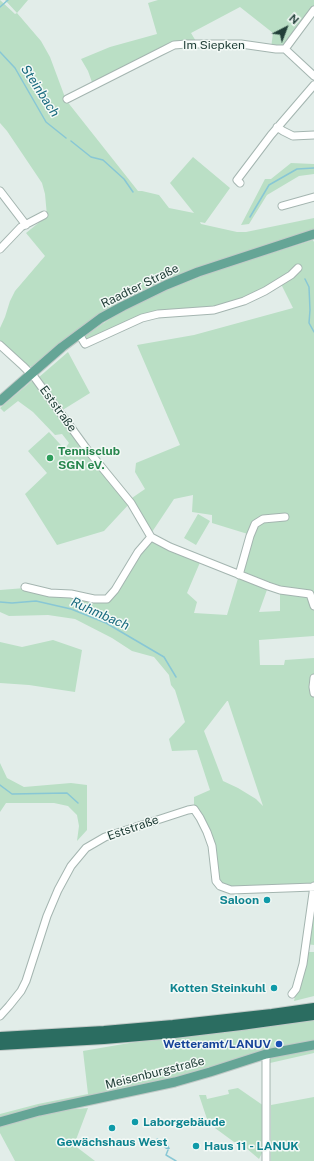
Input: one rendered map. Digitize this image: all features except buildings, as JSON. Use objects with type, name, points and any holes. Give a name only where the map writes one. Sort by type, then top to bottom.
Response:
[{"type":"highway","points":[[0,1036],[104,1031],[166,1026],[314,1008]]},
{"type":"highway","points":[[0,1045],[174,1033],[241,1026],[314,1015]]},
{"type":"main road","name":"Raadter Straße","points":[[0,401],[79,334],[101,318],[123,306],[166,285],[198,272],[314,234]]},
{"type":"main road","name":"Meisenburgstraße","points":[[0,1122],[175,1082],[266,1054],[314,1045]]},
{"type":"street","points":[[314,10],[285,49],[314,76]]},
{"type":"street","name":"Im Siepken","points":[[67,100],[113,75],[174,45],[227,43],[285,49]]},
{"type":"street","points":[[240,183],[237,180],[277,127],[314,85]]},
{"type":"street","points":[[277,127],[294,136],[314,135]]},
{"type":"street","points":[[0,191],[26,225]]},
{"type":"street","points":[[282,206],[314,197]]},
{"type":"street","points":[[0,249],[21,228],[44,215]]},
{"type":"street","points":[[79,334],[85,344],[142,318],[158,314],[214,310],[244,302],[265,291],[298,268]]},
{"type":"street","name":"Eststraße","points":[[0,345],[31,374],[86,448],[131,503],[151,537]]},
{"type":"street","points":[[239,575],[255,524],[262,519],[285,517]]},
{"type":"street","points":[[25,587],[50,593],[71,594],[94,599],[107,599],[115,590],[138,552],[151,537],[239,575],[279,590],[312,594],[314,606]]},
{"type":"street","points":[[314,678],[314,693]]},
{"type":"street","name":"Eststraße","points":[[0,1016],[21,991],[26,981],[47,916],[58,890],[71,866],[86,848],[105,837],[194,809],[207,832],[212,846],[216,881],[220,886],[231,890],[314,886],[303,964],[296,989],[292,994]]},
{"type":"street","points":[[266,1054],[266,1161]]},
{"type":"green space","points":[[0,0],[15,14],[17,13],[41,41],[50,57],[66,100],[138,191],[159,195],[169,208],[194,213],[170,183],[193,157],[230,188],[205,223],[200,222],[201,224],[237,232],[246,232],[314,218],[314,230],[122,305],[33,367],[28,366],[0,343],[0,328],[15,291],[45,256],[26,233],[47,216],[45,194],[42,183],[0,123]]},
{"type":"green space","points":[[5,0],[28,0],[17,13]]},
{"type":"green space","points":[[158,0],[314,0],[314,7],[285,49],[271,48],[273,33],[240,7],[191,33],[197,43],[186,43],[93,85],[88,71],[81,59],[110,47],[157,34],[148,3]]},
{"type":"green space","points":[[291,163],[314,164],[314,174],[299,176],[267,195],[249,224],[241,225],[265,179],[271,179]]},
{"type":"green space","points":[[313,240],[314,242],[314,636],[259,640],[260,665],[284,665],[285,660],[314,658],[314,887],[255,889],[220,886],[212,846],[194,809],[194,797],[210,790],[197,750],[172,751],[169,739],[185,722],[175,690],[171,685],[169,675],[154,657],[132,651],[112,638],[75,619],[48,615],[9,616],[0,612],[0,590],[25,588],[107,600],[151,538],[201,560],[187,593],[197,602],[194,613],[227,615],[251,535],[212,523],[212,515],[192,512],[193,495],[174,499],[150,535],[129,500],[145,489],[135,472],[136,463],[180,445],[137,345],[194,335],[293,308],[282,286],[271,284],[242,299],[213,309],[158,314],[88,340],[85,336],[117,314],[168,289],[215,271]],"holes":[[[268,587],[280,590],[280,611],[259,612]],[[228,701],[263,806],[256,799],[223,781],[204,731]]]},
{"type":"green space","points":[[68,352],[90,393],[61,411],[38,378]]},
{"type":"green space","points":[[33,380],[130,503],[104,531],[57,545],[25,494],[47,473],[28,451],[49,432],[69,454],[71,452],[66,447],[69,443],[62,434],[55,435],[33,412],[18,401],[4,412],[0,408]]},
{"type":"green space","points":[[198,514],[210,521],[196,545],[184,538]]},
{"type":"green space","points":[[53,640],[82,650],[75,692],[29,685],[0,683],[0,642],[22,647]]},
{"type":"green space","points":[[0,763],[7,778],[24,787],[71,783],[87,785],[87,830],[77,841],[79,826],[77,815],[68,806],[54,803],[6,803],[0,812]]},
{"type":"green space","points":[[314,887],[314,945],[306,944]]},
{"type":"green space","points":[[305,952],[314,952],[314,996],[294,1001]]},
{"type":"green space","points":[[314,1019],[314,1053],[270,1063],[268,1062],[266,1054],[210,1071],[0,1121],[0,1114],[38,1104],[88,1094],[83,1051],[135,1042]]},
{"type":"green space","points":[[238,1088],[264,1106],[266,1145],[259,1159],[239,1142],[234,1142],[215,1128],[214,1124],[208,1122],[199,1095],[206,1095],[207,1099],[229,1094],[228,1090]]},
{"type":"green space","points":[[314,1097],[314,1161],[271,1161],[271,1105]]},
{"type":"green space","points":[[88,1108],[74,1145],[95,1161],[15,1161],[0,1133],[0,1122],[39,1112]]},
{"type":"water","points":[[157,1138],[168,1144],[170,1149],[166,1149],[156,1140]]},
{"type":"waterway","points":[[0,7],[8,0]]},
{"type":"waterway","name":"Steinbach","points":[[0,52],[15,68],[46,122],[66,138]]},
{"type":"waterway","name":"Steinbach","points":[[71,141],[91,157],[103,160],[124,179],[133,192]]},
{"type":"waterway","points":[[250,217],[269,185],[297,169],[314,168]]},
{"type":"waterway","name":"Steinbach","points":[[305,279],[309,287],[309,323],[314,332]]},
{"type":"waterway","name":"Ruhmbach","points":[[0,602],[12,603],[36,601],[71,609],[106,623],[164,657],[176,677]]},
{"type":"waterway","name":"Ruhmbach","points":[[0,785],[12,794],[67,793],[78,803]]},
{"type":"waterway","points":[[168,1150],[166,1155],[176,1161]]},
{"type":"place","name":"Tennisclub SGN eV.","points":[[50,458]]},
{"type":"place","name":"Saloon","points":[[267,900]]},
{"type":"place","name":"Kotten Steinkuhl","points":[[274,988]]},
{"type":"place","name":"Wetteramt/LANUV","points":[[279,1044]]},
{"type":"place","name":"Laborgebäude","points":[[135,1122]]},
{"type":"place","name":"Gewächshaus West","points":[[112,1128]]},
{"type":"place","name":"Haus 11 - LANUK","points":[[196,1146]]}]
